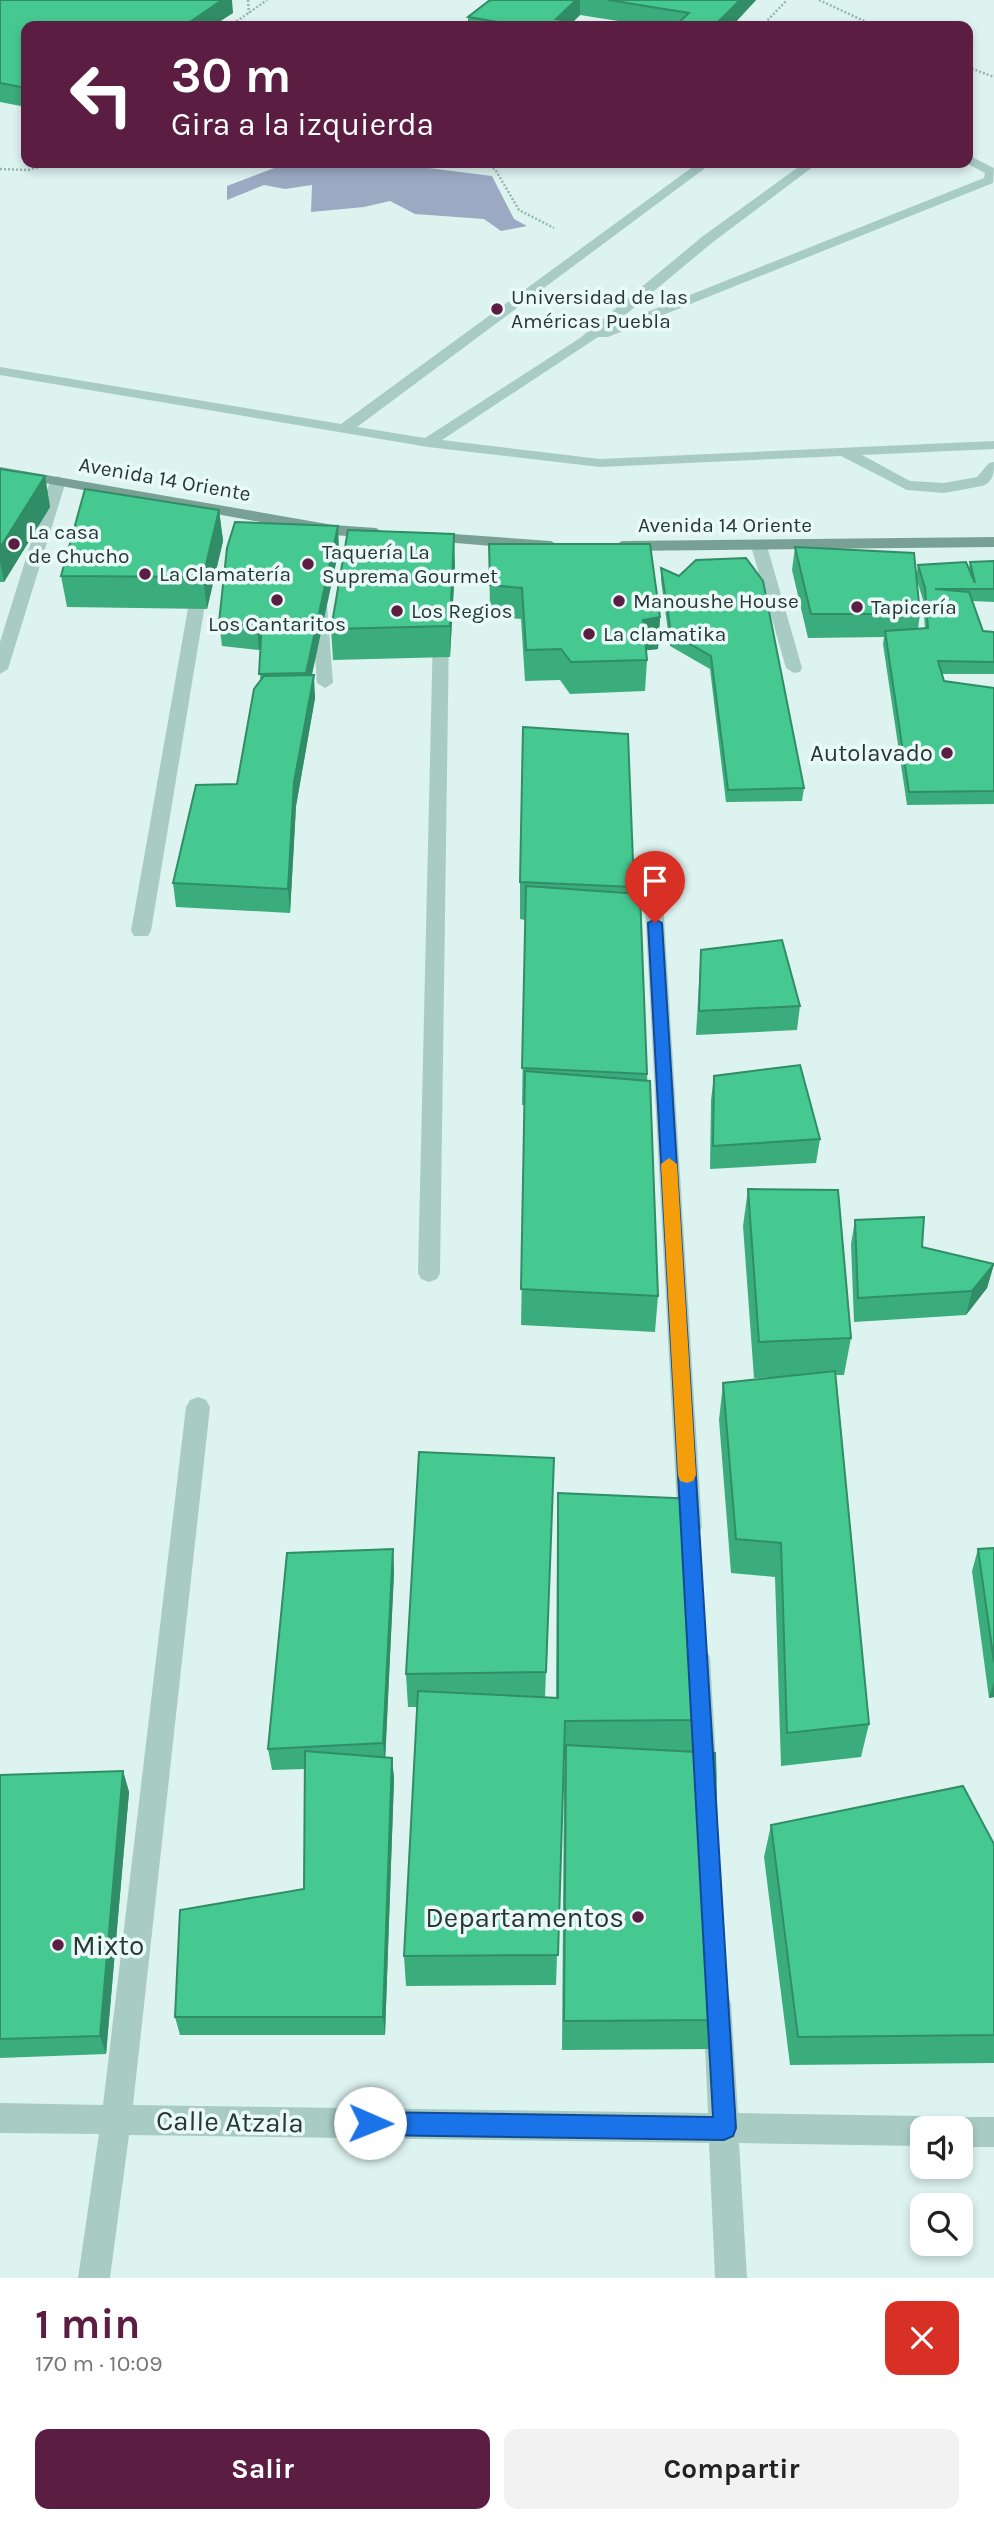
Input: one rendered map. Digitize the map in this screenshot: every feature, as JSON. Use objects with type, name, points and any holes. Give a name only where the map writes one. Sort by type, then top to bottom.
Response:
[{"type":"main road","name":"Avenida 14 Oriente","points":[[0,471],[332,536],[389,534]]},
{"type":"main road","points":[[416,536],[562,547]]},
{"type":"main road","name":"Avenida 14 Oriente","points":[[602,546],[994,542]]},
{"type":"street","points":[[585,341],[989,180],[992,172],[973,162]]},
{"type":"street","points":[[344,429],[699,168]]},
{"type":"street","points":[[428,443],[585,341],[708,239],[805,168]]},
{"type":"street","points":[[0,371],[428,443],[600,463],[994,445]]},
{"type":"street","points":[[844,452],[907,485],[944,488],[982,481],[994,466]]},
{"type":"street","points":[[0,669],[58,481]]},
{"type":"street","points":[[443,563],[444,538]]},
{"type":"street","points":[[759,546],[794,668]]},
{"type":"street","points":[[141,931],[205,559]]},
{"type":"street","points":[[318,592],[325,683]]},
{"type":"street","points":[[429,1273],[441,615]]},
{"type":"street","points":[[652,869],[691,1547]]},
{"type":"street","points":[[94,2278],[129,2028],[198,1407]]},
{"type":"street","points":[[696,1630],[705,1796]]},
{"type":"street","points":[[716,1976],[731,2278]]},
{"type":"street","name":"Calle Atzala","points":[[0,2118],[910,2131]]},
{"type":"street","points":[[973,2132],[994,2132]]},
{"type":"path","points":[[248,0],[249,13]]},
{"type":"path","points":[[237,21],[267,0]]},
{"type":"path","points":[[767,21],[787,0]]},
{"type":"path","points":[[820,0],[864,21]]},
{"type":"path","points":[[973,69],[994,77]]},
{"type":"path","points":[[0,169],[35,168]]},
{"type":"path","points":[[493,168],[519,210],[554,228],[602,239]]},
{"type":"shaded area","points":[[274,168],[429,168],[492,176],[514,219],[527,226],[501,231],[484,219],[415,214],[390,201],[364,207],[311,212],[312,185],[285,189],[264,185],[227,200],[227,186]]},
{"type":"building","points":[[0,0],[222,0],[191,21],[21,21],[21,87],[0,83]]},
{"type":"building","points":[[490,0],[576,0],[556,19],[569,21],[492,21],[468,17]]},
{"type":"building","points":[[608,0],[740,0],[719,21],[680,21],[689,13]]},
{"type":"building","points":[[0,469],[45,476],[0,548]]},
{"type":"building","points":[[85,489],[219,510],[203,577],[61,576]]},
{"type":"building","name":"Los Cantaritos","points":[[235,522],[338,526],[306,673],[259,674],[262,620],[257,626],[219,622],[227,548]]},
{"type":"building","name":"Los Regios","points":[[348,530],[454,534],[450,626],[331,629]]},
{"type":"building","name":"La clamatika","points":[[489,544],[650,544],[660,617],[643,620],[647,660],[571,662],[561,649],[526,650],[522,588],[490,585]]},
{"type":"building","points":[[795,547],[914,553],[920,614],[811,614]]},
{"type":"building","points":[[746,558],[763,581],[804,788],[728,790],[711,656],[671,633],[661,568],[679,576],[696,560]]},
{"type":"building","name":"Autolavado","points":[[994,561],[994,589],[935,589],[969,592],[983,631],[994,632],[994,662],[938,661],[944,681],[994,688],[994,791],[909,792],[885,631],[928,628],[925,588],[918,565],[966,562],[975,583],[970,562]]},
{"type":"building","points":[[314,675],[294,782],[288,889],[173,883],[196,785],[237,784],[254,689],[264,676]]},
{"type":"building","points":[[523,727],[628,734],[634,887],[520,882]]},
{"type":"building","points":[[526,886],[640,894],[647,1074],[522,1068]]},
{"type":"building","points":[[782,940],[800,1006],[699,1011],[701,950]]},
{"type":"building","points":[[800,1065],[820,1139],[713,1146],[714,1076]]},
{"type":"building","points":[[525,1071],[650,1081],[658,1296],[521,1289]]},
{"type":"building","points":[[748,1189],[838,1190],[851,1338],[759,1342]]},
{"type":"building","points":[[924,1217],[922,1247],[994,1264],[972,1291],[858,1298],[855,1220]]},
{"type":"building","points":[[835,1371],[869,1724],[787,1733],[781,1543],[736,1539],[723,1383]]},
{"type":"building","points":[[419,1452],[554,1458],[546,1672],[406,1674]]},
{"type":"building","points":[[558,1493],[696,1499],[700,1720],[565,1721],[558,1955],[404,1956],[418,1691],[558,1698]]},
{"type":"building","points":[[994,1548],[994,1662],[978,1549]]},
{"type":"building","points":[[393,1549],[383,1743],[268,1749],[287,1553]]},
{"type":"building","name":"Departamentos","points":[[566,1745],[715,1753],[721,2020],[564,2021]]},
{"type":"building","points":[[305,1751],[392,1758],[383,2017],[175,2017],[180,1910],[304,1889]]},
{"type":"building","name":"Mixto","points":[[123,1771],[100,2036],[0,2039],[0,1775]]},
{"type":"building","points":[[963,1786],[994,1844],[994,2035],[798,2037],[771,1825]]},
{"type":"slow traffic","points":[[669,1164],[687,1475]]},
{"type":"place","name":"Universidad de las Américas Puebla","points":[[497,309]]},
{"type":"place","name":"La casa de Chucho","points":[[14,544]]},
{"type":"place","name":"Taquería La Suprema Gourmet","points":[[308,564]]},
{"type":"place","name":"La Clamatería","points":[[145,574]]},
{"type":"place","name":"Los Cantaritos","points":[[277,600]]},
{"type":"place","name":"Manoushe House","points":[[619,601]]},
{"type":"place","name":"Tapicería","points":[[857,607]]},
{"type":"place","name":"Los Regios","points":[[397,611]]},
{"type":"place","name":"La clamatika","points":[[589,634]]},
{"type":"place","name":"Autolavado","points":[[947,753]]},
{"type":"place","name":"Departamentos","points":[[638,1917]]},
{"type":"place","name":"Mixto","points":[[58,1945]]},
{"type":"route","points":[[370,2123],[724,2128],[655,923]]}]
